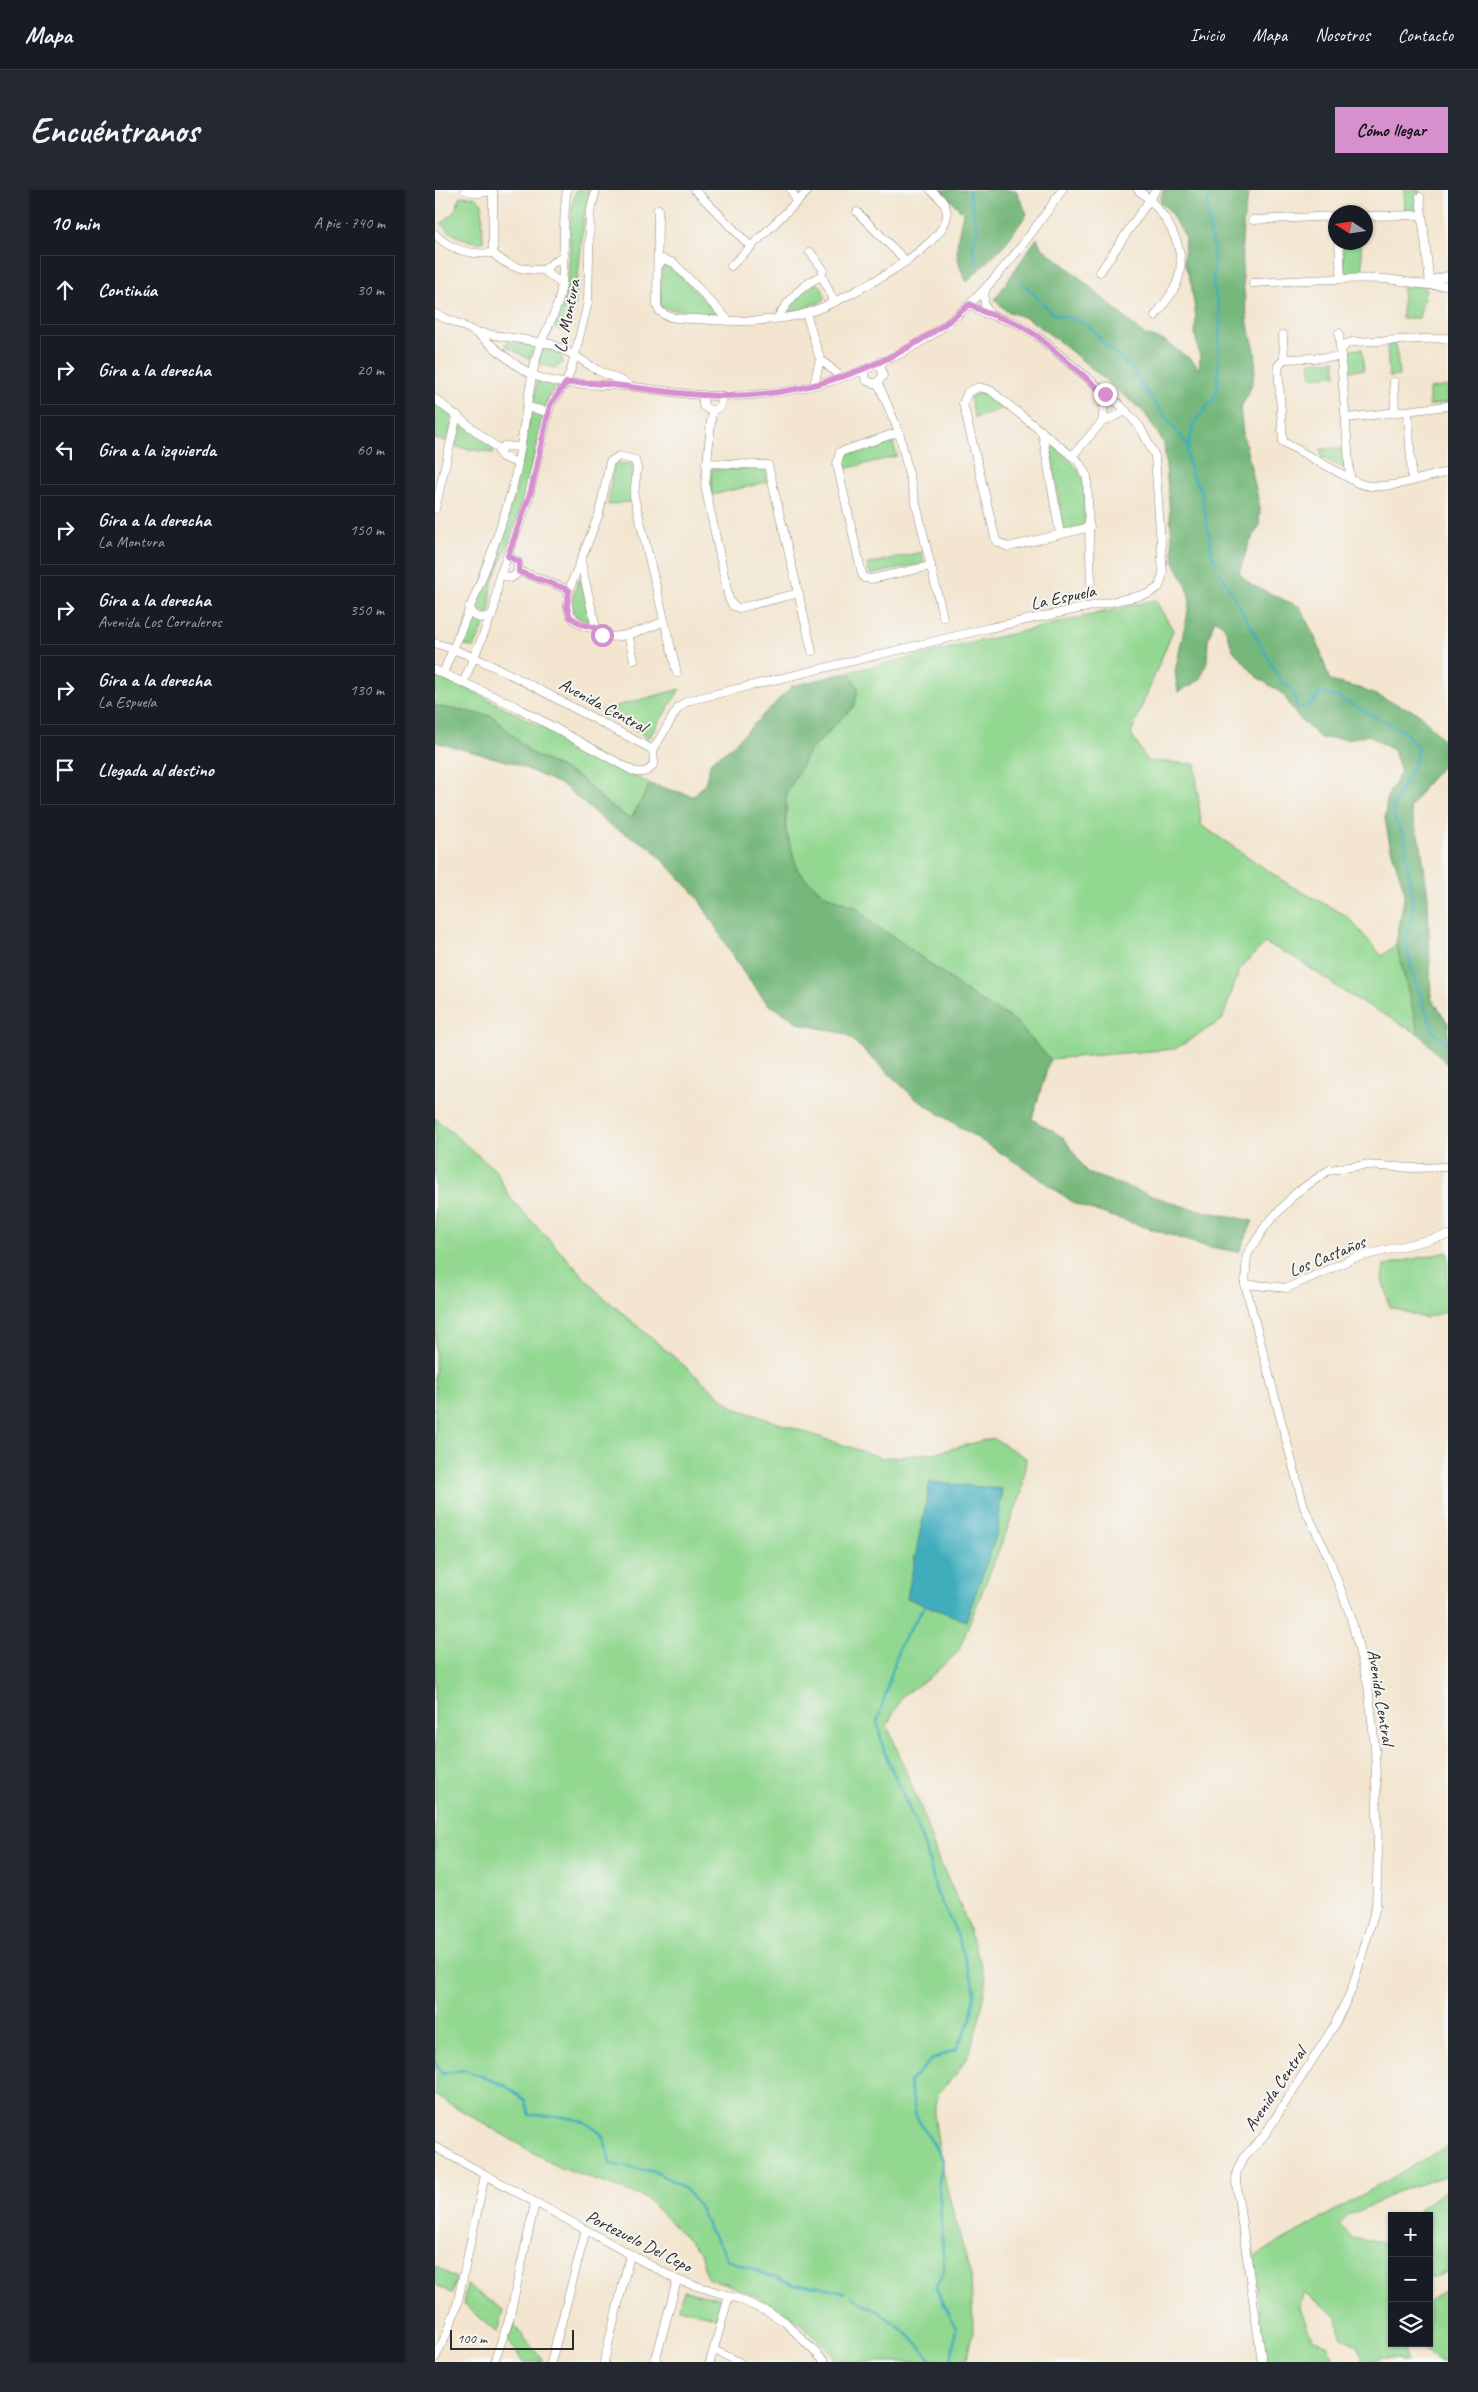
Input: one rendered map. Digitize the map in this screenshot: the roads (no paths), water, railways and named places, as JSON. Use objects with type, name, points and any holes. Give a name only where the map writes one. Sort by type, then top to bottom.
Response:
[{"type":"street","points":[[465,190],[477,193],[493,191],[493,253]]},
{"type":"street","name":"La Montura","points":[[443,673],[507,505],[518,462],[533,375],[541,342],[557,308],[564,255],[567,190]]},
{"type":"street","name":"La Montura","points":[[464,682],[492,616],[500,575],[531,491],[548,412],[553,399],[566,383],[574,355],[588,302],[590,213],[596,190]]},
{"type":"street","points":[[695,190],[751,247]]},
{"type":"street","points":[[791,190],[797,200]]},
{"type":"street","points":[[731,266],[809,190]]},
{"type":"street","points":[[658,209],[657,306],[661,314],[686,319],[729,322],[806,313],[858,291],[906,261],[934,236],[945,222],[947,214],[945,205],[931,190]]},
{"type":"street","points":[[435,314],[474,332],[516,365],[533,375],[566,383],[634,387],[703,396],[773,393],[814,385],[862,370],[880,362],[929,336],[970,304],[1010,261],[1062,190]]},
{"type":"street","points":[[1138,190],[1150,199],[1171,226],[1181,269],[1178,282],[1155,316]]},
{"type":"street","points":[[1100,272],[1156,190]]},
{"type":"street","points":[[1420,197],[1429,284]]},
{"type":"street","points":[[857,212],[906,261]]},
{"type":"street","points":[[1373,216],[1421,215]]},
{"type":"street","points":[[1253,220],[1328,216]]},
{"type":"street","points":[[435,234],[444,243],[459,250],[475,254],[493,253],[503,262],[517,268],[543,270],[561,284]]},
{"type":"street","points":[[1339,250],[1341,278]]},
{"type":"street","points":[[811,252],[823,269],[822,276],[834,302]]},
{"type":"street","points":[[543,270],[564,255]]},
{"type":"street","points":[[658,268],[663,258],[674,264],[729,322]]},
{"type":"street","points":[[778,317],[787,302],[812,281],[822,276]]},
{"type":"street","points":[[1429,284],[1435,279],[1448,276]]},
{"type":"street","points":[[1253,284],[1341,278],[1394,279],[1437,287],[1448,285]]},
{"type":"street","points":[[986,286],[985,308],[992,315]]},
{"type":"street","name":"La Espuela","points":[[653,750],[678,708],[687,700],[989,628],[1152,592],[1161,583],[1163,574],[1155,456],[1146,436],[1126,411],[1036,335],[1016,323],[992,315],[970,304]]},
{"type":"street","points":[[806,313],[820,359],[814,385]]},
{"type":"street","points":[[474,332],[541,342],[574,355],[597,370],[634,387]]},
{"type":"street","points":[[1339,333],[1347,418],[1350,477]]},
{"type":"street","points":[[1283,335],[1284,360]]},
{"type":"street","points":[[1341,354],[1346,344],[1352,342],[1448,338]]},
{"type":"street","points":[[1341,354],[1284,360],[1278,366],[1283,442],[1364,485],[1377,487],[1448,472]]},
{"type":"street","points":[[820,359],[841,377]]},
{"type":"street","points":[[862,370],[867,381],[872,384],[878,383],[883,376],[880,362]]},
{"type":"street","points":[[1394,382],[1395,413]]},
{"type":"street","points":[[878,383],[899,432],[943,617]]},
{"type":"street","points":[[1090,527],[1007,547],[996,541],[963,403],[963,399],[971,390],[979,387],[986,388],[1072,456],[1087,476],[1090,527],[1091,582]]},
{"type":"street","points":[[1102,422],[1105,394]]},
{"type":"street","points":[[703,396],[703,406],[712,411]]},
{"type":"street","points":[[712,411],[720,406],[722,396]]},
{"type":"street","points":[[435,399],[499,450],[502,457],[518,462]]},
{"type":"street","points":[[1347,418],[1448,406]]},
{"type":"street","points":[[528,407],[548,412]]},
{"type":"street","points":[[712,411],[705,486],[729,599],[733,606],[739,608],[799,593]]},
{"type":"street","points":[[1072,456],[1102,422],[1126,411]]},
{"type":"street","points":[[1408,411],[1412,480]]},
{"type":"street","points":[[435,509],[437,492],[457,415]]},
{"type":"street","points":[[899,432],[840,452],[838,456],[837,464],[862,574],[865,578],[871,579],[931,566]]},
{"type":"street","points":[[1042,432],[1060,534]]},
{"type":"street","points":[[499,450],[505,445],[520,447]]},
{"type":"street","points":[[596,628],[581,624],[570,617],[567,607],[569,590],[581,564],[599,514],[610,462],[619,456],[635,460],[637,468],[634,496],[663,622],[677,673]]},
{"type":"street","points":[[706,463],[767,466],[812,651]]},
{"type":"street","points":[[500,575],[514,577],[519,572],[519,562],[508,556]]},
{"type":"street","points":[[581,564],[598,633],[613,637],[663,622]]},
{"type":"street","points":[[519,572],[569,590]]},
{"type":"street","points":[[469,608],[476,617],[492,616]]},
{"type":"street","points":[[628,634],[634,660]]},
{"type":"street","name":"Avenida Central","points":[[435,643],[474,658],[537,687],[653,750],[655,758],[653,766],[647,771],[637,772],[547,722],[435,670]]},
{"type":"street","name":"Avenida Central","points":[[1263,2362],[1236,2182],[1237,2171],[1243,2158],[1264,2136],[1334,2026],[1352,1989],[1376,1908],[1378,1852],[1375,1748],[1368,1685],[1350,1614],[1328,1556],[1304,1507],[1245,1284],[1247,1255],[1266,1224],[1295,1193],[1329,1170],[1364,1165],[1413,1168],[1448,1166]]},
{"type":"street","name":"Los Castaños","points":[[1245,1284],[1287,1288],[1354,1258],[1448,1235]]},
{"type":"street","points":[[435,2156],[436,2147]]},
{"type":"street","name":"Portezuelo Del Cepo","points":[[436,2147],[677,2280],[729,2296],[770,2313],[785,2322],[825,2362]]},
{"type":"street","points":[[435,2358],[455,2312],[485,2175]]},
{"type":"street","points":[[494,2362],[509,2320],[535,2203]]},
{"type":"street","points":[[551,2362],[586,2230]]},
{"type":"street","points":[[604,2362],[630,2255]]},
{"type":"street","points":[[655,2362],[677,2280]]},
{"type":"street","points":[[711,2362],[729,2296]]},
{"type":"street","points":[[714,2350],[739,2362]]},
{"type":"water","points":[[930,1482],[1002,1489],[998,1531],[966,1621],[907,1598]]},
{"type":"waterway","points":[[969,190],[977,230],[973,248],[976,264]]},
{"type":"waterway","points":[[1212,190],[1208,201],[1209,224],[1214,253],[1213,285],[1220,312],[1217,391],[1213,400],[1193,424],[1187,453],[1191,475],[1200,487],[1213,556],[1217,564]]},
{"type":"waterway","points":[[1021,281],[1053,314],[1078,320],[1091,328],[1103,343],[1132,369],[1141,385],[1188,446]]},
{"type":"waterway","points":[[1220,572],[1281,681],[1293,690],[1297,708],[1308,706],[1320,694],[1337,697],[1405,732],[1417,746],[1416,760],[1393,805],[1394,819],[1404,835],[1413,909],[1406,941],[1413,975],[1434,1033],[1448,1046]]},
{"type":"waterway","points":[[927,1602],[900,1645],[877,1722],[884,1751],[919,1831],[929,1860],[936,1891],[957,1934],[975,1989],[971,2019],[956,2049],[931,2060],[909,2082],[916,2116],[943,2160],[939,2182],[944,2269],[936,2288],[956,2328],[951,2362]]},
{"type":"waterway","points":[[435,2060],[442,2074],[465,2070],[506,2086],[525,2100],[529,2115],[547,2115],[587,2123],[595,2128],[605,2141],[610,2164],[655,2172],[673,2181],[688,2192],[701,2210],[709,2230],[722,2247],[727,2260],[795,2285],[820,2286],[844,2293]]},
{"type":"waterway","points":[[852,2297],[875,2310],[906,2333],[933,2362]]}]
